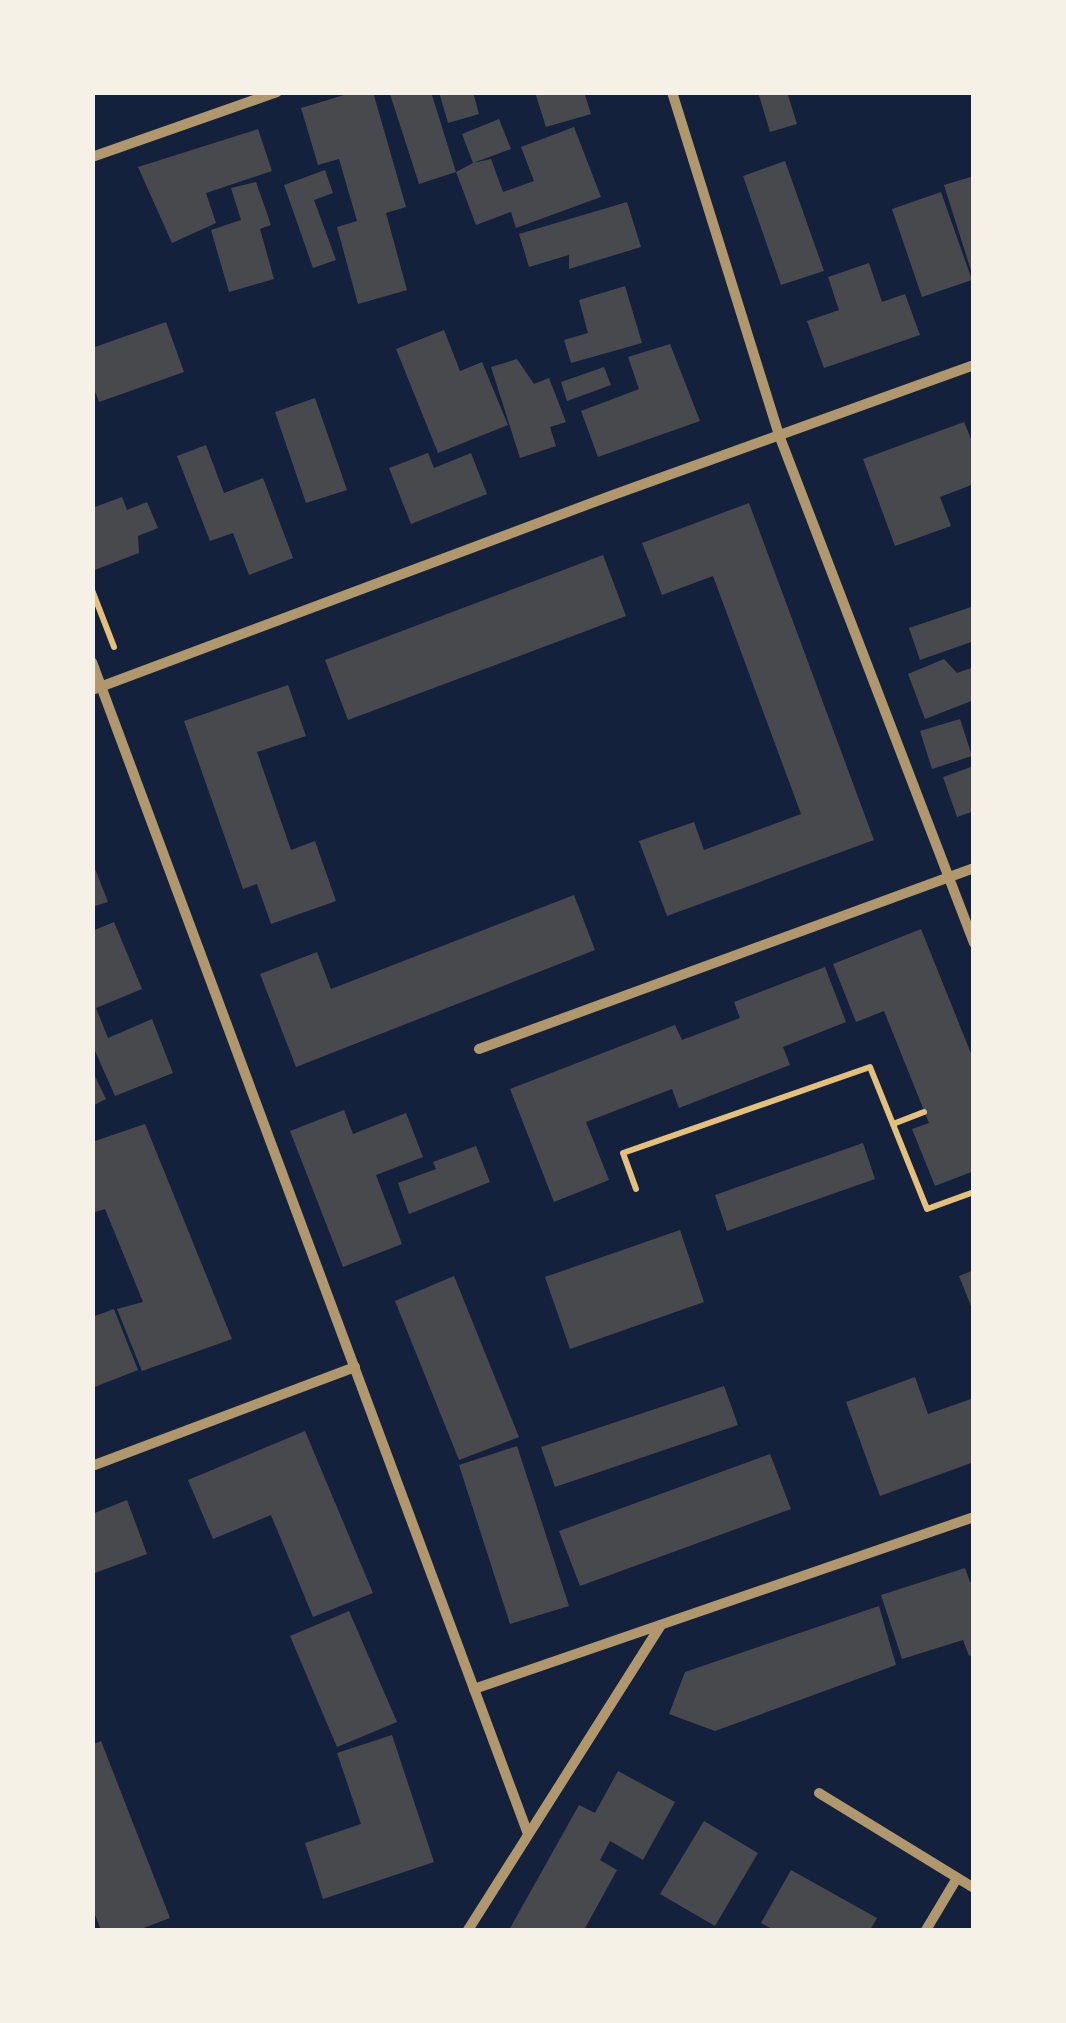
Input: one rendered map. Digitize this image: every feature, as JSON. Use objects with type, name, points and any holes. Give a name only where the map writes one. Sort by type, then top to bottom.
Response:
[{"type":"street","points":[[92,158],[277,92]]},
{"type":"street","points":[[672,92],[779,435],[974,943]]},
{"type":"street","points":[[97,688],[974,365]]},
{"type":"street","points":[[92,662],[97,688],[528,1834]]},
{"type":"street","points":[[479,1049],[974,868]]},
{"type":"street","points":[[92,1466],[355,1367]]},
{"type":"street","points":[[474,1688],[974,1517]]},
{"type":"street","points":[[468,1930],[662,1624]]},
{"type":"street","points":[[820,1793],[974,1888]]},
{"type":"street","points":[[926,1930],[957,1878]]},
{"type":"path","points":[[92,590],[114,646]]},
{"type":"path","points":[[636,1189],[622,1153],[870,1067],[927,1209],[974,1192]]},
{"type":"path","points":[[894,1124],[924,1112]]},
{"type":"building","points":[[354,92],[373,92],[406,207],[386,213],[407,290],[358,304],[337,227],[357,221],[339,159],[318,165],[301,108]]},
{"type":"building","points":[[431,92],[456,172],[419,184],[390,94]]},
{"type":"building","points":[[439,92],[473,92],[479,114],[448,123]]},
{"type":"building","points":[[535,92],[584,92],[591,114],[546,127]]},
{"type":"building","points":[[758,92],[787,92],[797,124],[770,132]]},
{"type":"building","points":[[499,119],[511,149],[473,163],[462,134]]},
{"type":"building","points":[[574,127],[601,197],[516,228],[511,212],[476,225],[456,172],[491,159],[503,192],[534,181],[521,147]]},
{"type":"building","points":[[258,129],[272,171],[206,193],[216,223],[172,243],[138,167]]},
{"type":"building","points":[[785,161],[824,271],[781,285],[743,176]]},
{"type":"building","points":[[325,170],[333,193],[314,200],[336,260],[313,268],[284,185]]},
{"type":"building","points":[[974,176],[974,277],[973,277],[944,185]]},
{"type":"building","points":[[256,182],[271,225],[260,229],[274,279],[229,292],[211,230],[241,220],[231,188]]},
{"type":"building","points":[[941,192],[972,280],[922,297],[892,209]]},
{"type":"building","points":[[627,202],[641,247],[569,269],[569,255],[529,267],[519,234]]},
{"type":"building","points":[[869,263],[882,302],[905,294],[920,335],[824,368],[807,321],[839,310],[828,277]]},
{"type":"building","points":[[625,286],[642,343],[571,363],[564,340],[588,333],[579,300]]},
{"type":"building","points":[[166,322],[184,372],[99,402],[92,383],[92,348]]},
{"type":"building","points":[[444,330],[460,371],[482,362],[508,425],[438,453],[396,349]]},
{"type":"building","points":[[670,344],[700,421],[598,457],[581,411],[639,389],[628,357]]},
{"type":"building","points":[[517,359],[534,384],[549,378],[566,422],[550,427],[556,446],[520,458],[491,367]]},
{"type":"building","points":[[604,367],[611,385],[567,401],[561,382]]},
{"type":"building","points":[[315,398],[347,490],[306,503],[275,412]]},
{"type":"building","points":[[964,422],[974,446],[974,484],[940,497],[951,526],[895,546],[863,459]]},
{"type":"building","points":[[206,445],[224,493],[263,478],[293,558],[249,575],[233,533],[210,541],[177,456]]},
{"type":"building","points":[[428,453],[434,468],[471,453],[487,494],[411,524],[389,468]]},
{"type":"building","points":[[122,497],[127,510],[147,502],[158,528],[138,536],[139,553],[92,571],[92,508]]},
{"type":"building","points":[[749,503],[874,840],[667,916],[639,841],[694,822],[704,850],[801,814],[713,576],[662,595],[642,543]]},
{"type":"building","points":[[603,555],[626,616],[348,720],[325,660]]},
{"type":"building","points":[[974,606],[974,641],[920,660],[909,628]]},
{"type":"building","points":[[944,659],[957,673],[974,667],[974,700],[925,719],[908,674]]},
{"type":"building","points":[[288,685],[306,736],[257,752],[291,850],[315,841],[336,901],[271,924],[257,884],[243,889],[184,721]]},
{"type":"building","points":[[960,719],[972,756],[932,769],[920,731]]},
{"type":"building","points":[[974,766],[974,811],[957,817],[943,777]]},
{"type":"building","points":[[92,861],[108,902],[92,907]]},
{"type":"building","points":[[574,895],[595,950],[296,1067],[260,974],[317,952],[331,989]]},
{"type":"building","points":[[114,922],[142,989],[96,1008],[108,1038],[152,1019],[173,1073],[115,1096],[92,1044],[92,931]]},
{"type":"building","points":[[921,929],[974,1061],[974,1171],[935,1186],[912,1129],[929,1123],[884,1011],[856,1022],[833,964]]},
{"type":"building","points":[[825,967],[846,1022],[783,1047],[790,1065],[679,1108],[672,1089],[586,1122],[609,1180],[554,1202],[510,1089],[675,1025],[682,1040],[740,1018],[734,1002]]},
{"type":"building","points":[[92,1070],[106,1099],[92,1106]]},
{"type":"building","points":[[344,1110],[353,1134],[406,1113],[423,1157],[376,1175],[402,1244],[343,1267],[290,1131]]},
{"type":"building","points":[[145,1124],[232,1339],[142,1371],[117,1309],[143,1302],[105,1209],[92,1213],[92,1142]]},
{"type":"building","points":[[863,1143],[875,1179],[727,1231],[715,1195]]},
{"type":"building","points":[[476,1146],[490,1182],[409,1214],[398,1183],[436,1169],[433,1162]]},
{"type":"building","points":[[680,1230],[704,1302],[570,1349],[545,1277]]},
{"type":"building","points":[[974,1270],[974,1311],[973,1311],[959,1276]]},
{"type":"building","points":[[454,1276],[519,1437],[459,1460],[395,1301]]},
{"type":"building","points":[[114,1309],[138,1370],[92,1388],[92,1317]]},
{"type":"building","points":[[915,1377],[928,1414],[974,1398],[974,1462],[880,1496],[846,1402]]},
{"type":"building","points":[[724,1386],[738,1425],[555,1487],[541,1447]]},
{"type":"building","points":[[305,1431],[373,1593],[313,1617],[271,1515],[213,1539],[188,1480]]},
{"type":"building","points":[[517,1446],[569,1606],[510,1624],[459,1465]]},
{"type":"building","points":[[770,1454],[791,1509],[580,1586],[559,1531]]},
{"type":"building","points":[[127,1500],[147,1554],[92,1574],[92,1514]]},
{"type":"building","points":[[965,1568],[970,1582],[974,1581],[974,1654],[969,1656],[963,1640],[902,1659],[881,1595]]},
{"type":"building","points":[[879,1606],[896,1665],[715,1731],[669,1714],[685,1672]]},
{"type":"building","points":[[349,1611],[397,1722],[337,1747],[290,1636]]},
{"type":"building","points":[[392,1735],[434,1862],[323,1899],[305,1843],[361,1824],[337,1753]]},
{"type":"building","points":[[101,1741],[170,1918],[138,1930],[101,1930],[92,1907],[92,1745]]},
{"type":"building","points":[[618,1771],[675,1802],[643,1860],[610,1841],[600,1860],[617,1870],[584,1930],[509,1930],[579,1805],[595,1813]]},
{"type":"building","points":[[704,1821],[758,1853],[715,1926],[660,1894]]},
{"type":"building","points":[[791,1870],[877,1918],[870,1930],[774,1930],[761,1923]]}]
